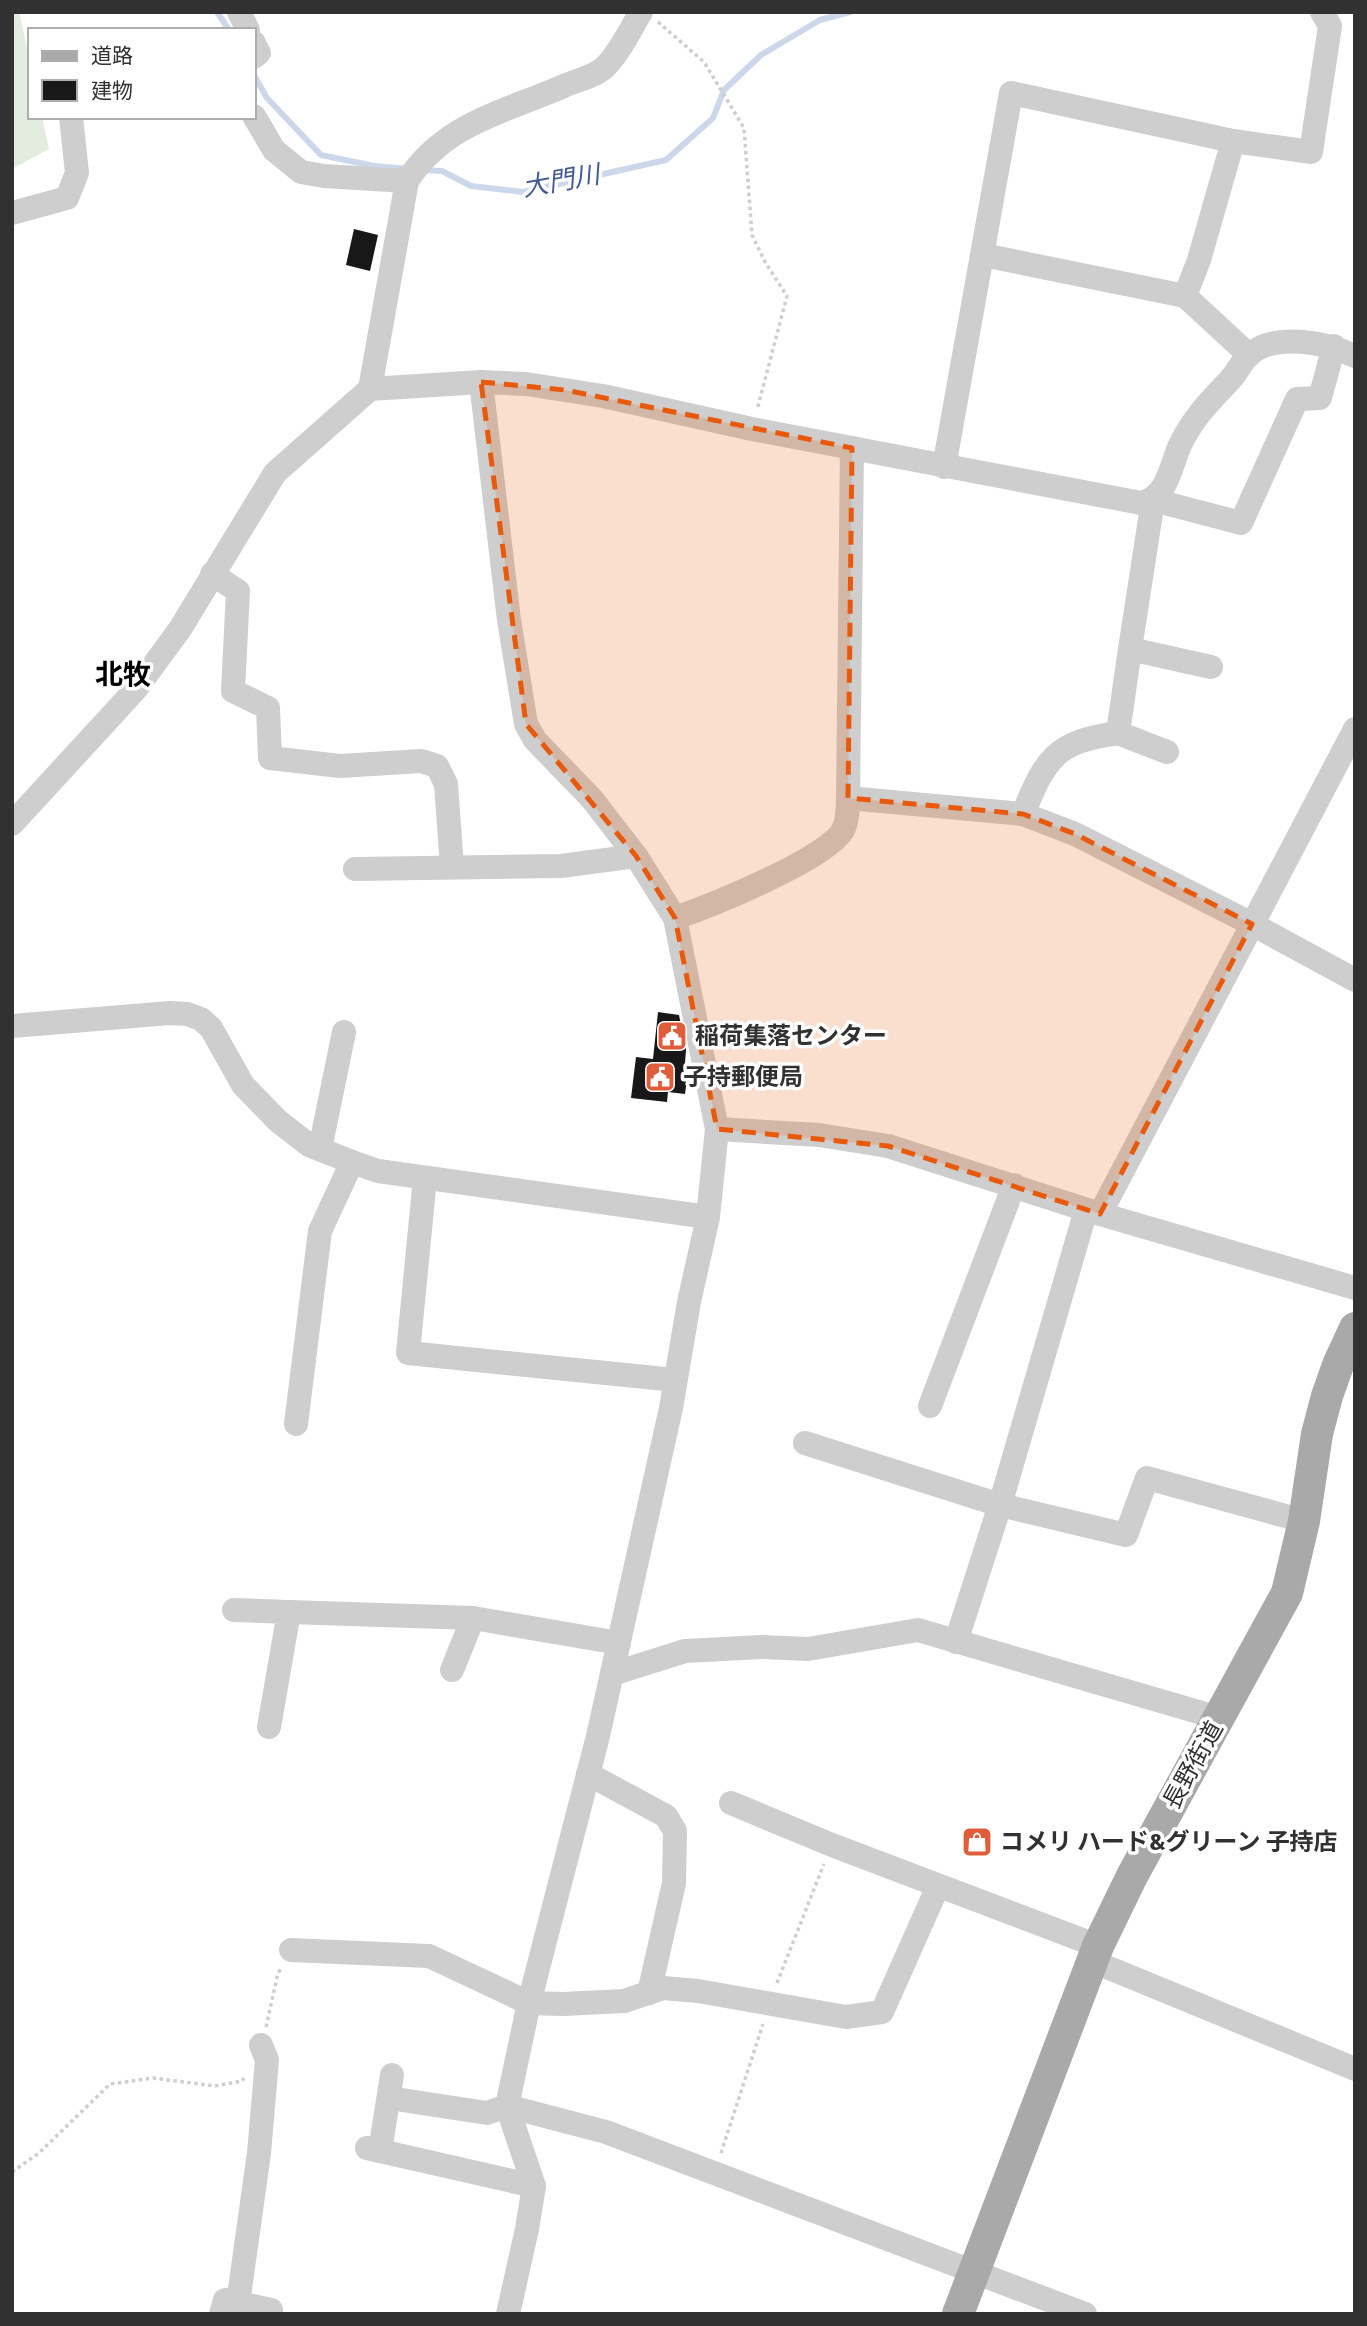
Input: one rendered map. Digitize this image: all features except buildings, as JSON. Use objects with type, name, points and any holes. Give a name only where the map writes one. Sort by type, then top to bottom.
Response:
[{"type":"main road","name":"長野街道","points":[[958,2314],[1095,1953],[1132,1876],[1287,1593],[1304,1521],[1317,1434],[1338,1365],[1355,1328]]},
{"type":"street","points":[[239,12],[247,28]]},
{"type":"street","points":[[944,467],[1011,93],[1233,141],[1311,152],[1330,26],[1322,12]]},
{"type":"street","points":[[12,824],[136,689],[180,629],[275,473],[370,389],[411,175],[451,135],[489,116],[604,69],[622,44],[649,16]]},
{"type":"street","points":[[12,213],[67,198],[77,173],[71,119]]},
{"type":"street","points":[[256,119],[274,150],[301,172],[324,176],[411,175]]},
{"type":"street","points":[[1185,296],[1199,260],[1233,141]]},
{"type":"street","points":[[983,255],[1185,296],[1249,355]]},
{"type":"street","points":[[370,389],[481,382],[526,384],[944,467],[1141,503],[1153,500],[1241,523],[1297,399],[1320,398],[1344,351],[1295,341],[1268,344],[1249,355],[1231,379],[1202,407],[1181,444],[1165,486],[1153,500],[1118,733]]},
{"type":"street","points":[[481,382],[509,620],[526,724],[535,740],[592,799],[636,856],[675,918],[717,1129],[708,1217],[689,1302],[676,1380],[612,1674],[529,2003],[507,2106],[534,2186],[508,2314]]},
{"type":"street","points":[[675,918],[744,891],[818,853],[843,830],[848,797],[852,448]]},
{"type":"street","points":[[212,574],[239,591],[233,691],[268,708],[270,758],[340,766],[421,761],[437,766],[446,784],[452,867]]},
{"type":"street","points":[[1130,649],[1211,667]]},
{"type":"street","points":[[956,1642],[1093,1212],[1355,729]]},
{"type":"street","points":[[1023,814],[1047,763],[1065,747],[1093,737],[1118,733],[1167,752]]},
{"type":"street","points":[[848,797],[1023,814],[1075,834],[1252,923],[1355,980]]},
{"type":"street","points":[[355,869],[561,866],[636,856]]},
{"type":"street","points":[[12,1026],[170,1013],[187,1014],[201,1019],[211,1028],[243,1085],[278,1121],[309,1145],[352,1162],[378,1171],[708,1217]]},
{"type":"street","points":[[320,1149],[344,1032]]},
{"type":"street","points":[[717,1129],[819,1135],[888,1146],[1093,1212],[1355,1288]]},
{"type":"street","points":[[296,1424],[320,1231],[352,1162]]},
{"type":"street","points":[[425,1178],[408,1353],[676,1380]]},
{"type":"street","points":[[930,1406],[1014,1185]]},
{"type":"street","points":[[805,1443],[1000,1505],[1126,1535],[1147,1478],[1304,1521]]},
{"type":"street","points":[[234,1610],[473,1618],[619,1643]]},
{"type":"street","points":[[269,1727],[289,1612]]},
{"type":"street","points":[[452,1670],[473,1618]]},
{"type":"street","points":[[612,1674],[685,1651],[762,1647],[808,1649],[918,1630],[1219,1718]]},
{"type":"street","points":[[588,1774],[666,1816],[675,1831],[674,1883],[649,1993]]},
{"type":"street","points":[[731,1803],[938,1886],[1355,2069]]},
{"type":"street","points":[[291,1950],[429,1956],[529,2003],[624,2001],[663,1988],[698,1991],[846,2017],[882,2012],[938,1886]]},
{"type":"street","points":[[261,2045],[267,2060],[261,2139],[230,2308],[277,2312]]},
{"type":"street","points":[[534,2186],[373,2150],[391,2087],[487,2113],[507,2106],[606,2132],[1085,2314]]},
{"type":"path","points":[[649,16],[704,62],[744,128],[752,235],[786,296],[752,429]]},
{"type":"path","points":[[12,2172],[39,2153],[110,2084],[153,2078],[215,2086],[242,2081],[257,2062],[278,1973],[291,1950]]},
{"type":"highlighted area","points":[[481,382],[565,390],[852,448],[848,798],[1023,814],[1075,834],[1252,924],[1100,1214],[888,1146],[717,1129],[675,918],[636,856],[526,724]]},
{"type":"green space","points":[[12,12],[19,12],[28,52],[28,119],[42,119],[49,149],[12,169]]},
{"type":"waterway","name":"大門川","points":[[217,12],[228,28]]},
{"type":"waterway","name":"大門川","points":[[423,170],[442,171],[471,186],[523,192],[666,160],[713,118],[724,90],[761,55],[820,20],[850,12]]},
{"type":"waterway","name":"大門川","points":[[256,79],[267,98],[321,155],[374,166],[408,169]]},
{"type":"place","name":"稲荷集落センター","points":[[672,1036]]},
{"type":"place","name":"子持郵便局","points":[[660,1077]]},
{"type":"place","name":"コメリ ハード&グリーン 子持店","points":[[977,1842]]},
{"type":"district","name":"北牧","points":[[123,674]]}]
